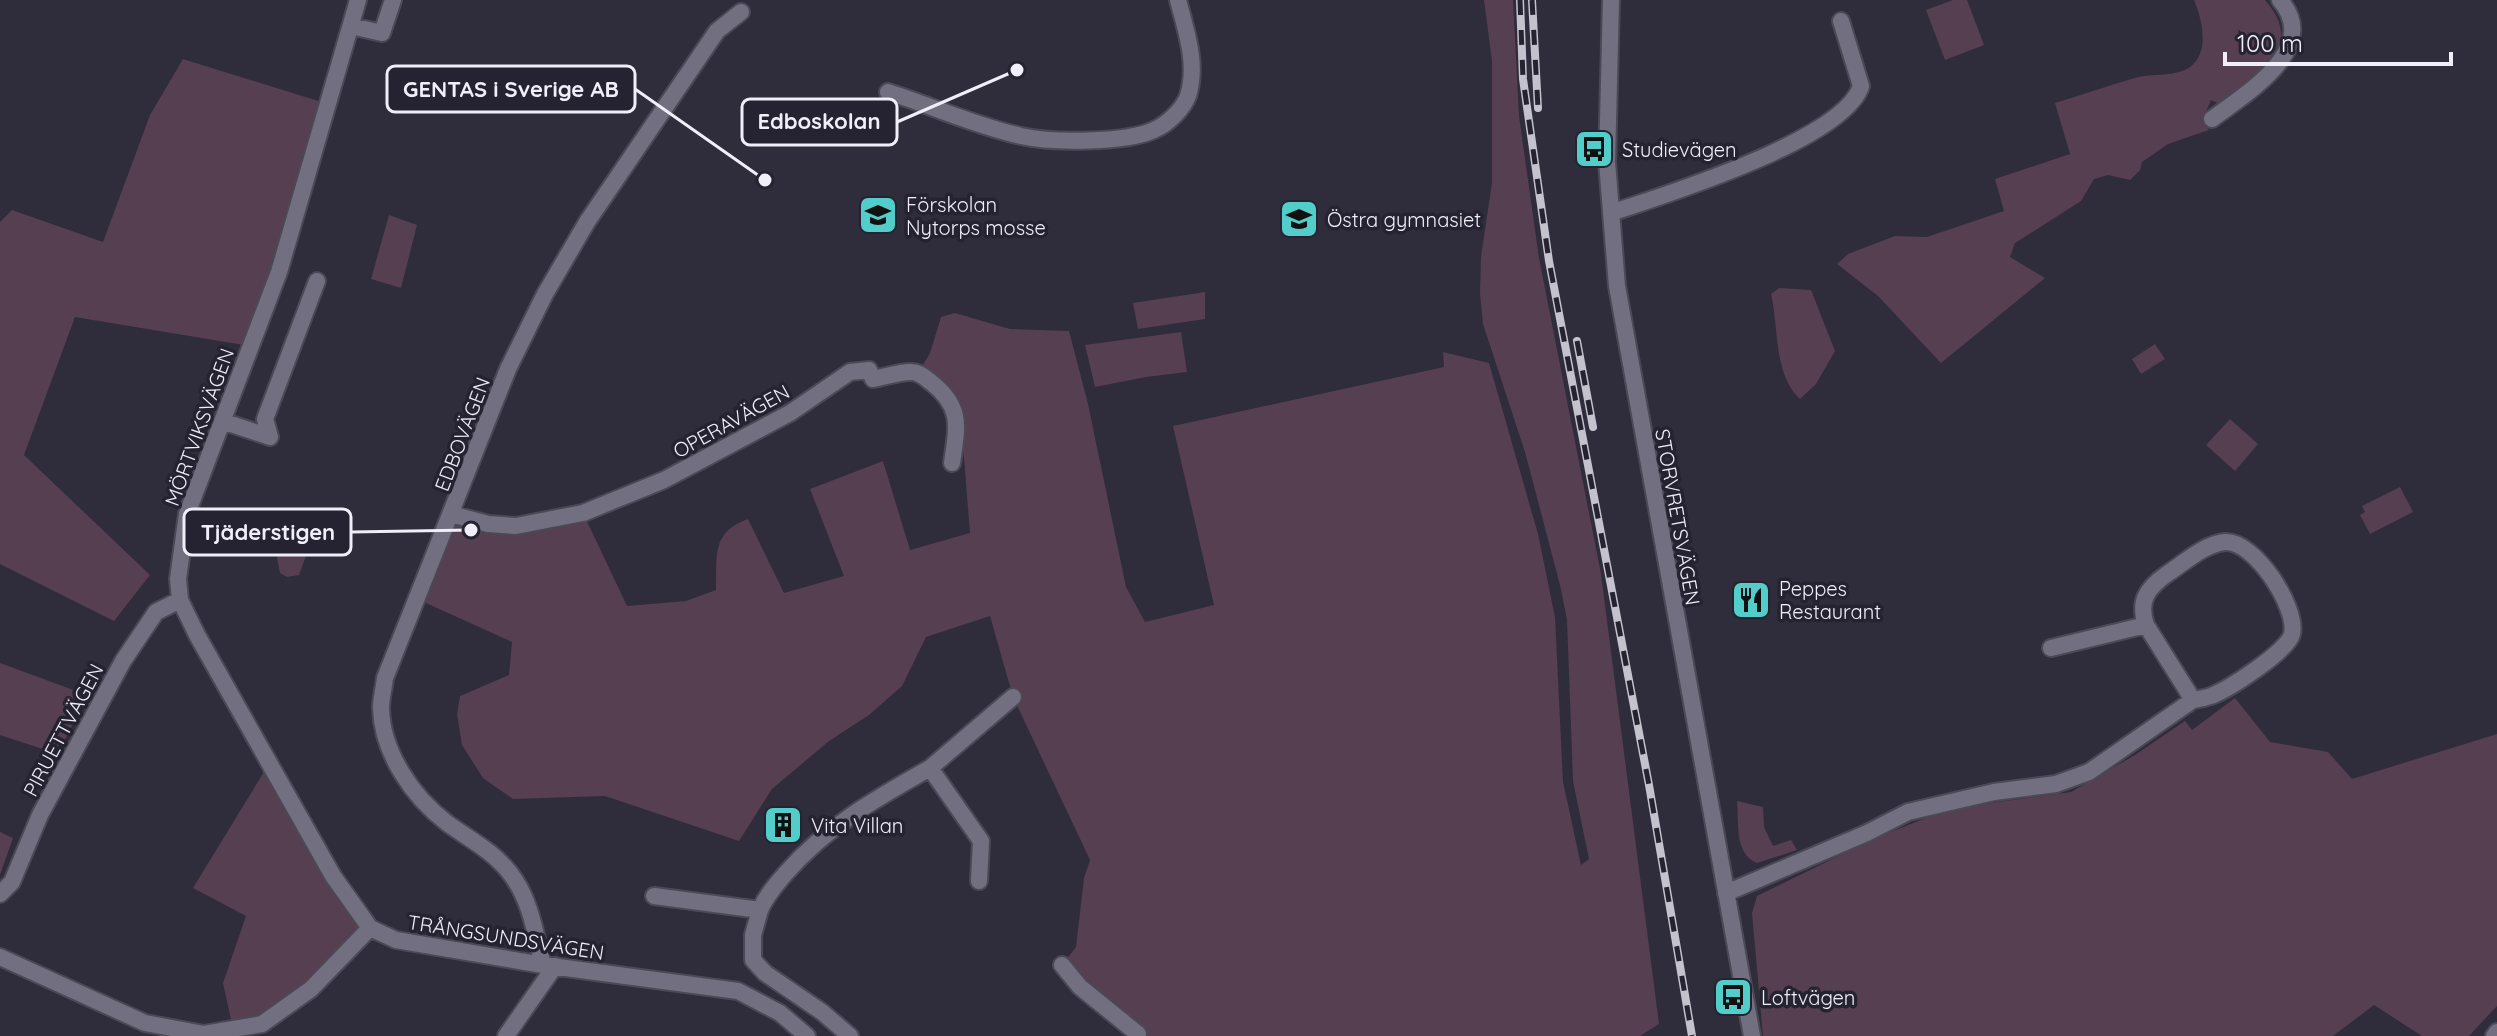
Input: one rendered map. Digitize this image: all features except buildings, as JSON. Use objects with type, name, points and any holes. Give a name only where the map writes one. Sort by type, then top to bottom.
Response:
[{"type":"street","name":"MÖRTVIKSVÄGEN","points":[[358,0],[279,272],[187,514],[178,573],[180,600],[197,635],[333,876],[370,928]]},
{"type":"street","points":[[351,26],[382,33],[393,0]]},
{"type":"street","points":[[888,92],[1021,136],[1052,140],[1102,139],[1154,130],[1180,109],[1187,98],[1190,84],[1193,63],[1178,0]]},
{"type":"street","name":"STORVRETSVÄGEN","points":[[1611,0],[1607,162],[1617,286],[1752,1036]]},
{"type":"street","points":[[2212,119],[2269,75],[2286,53],[2292,21],[2280,0]]},
{"type":"street","name":"EDBOVÄGEN","points":[[549,966],[526,900],[511,874],[494,856],[446,822],[417,793],[395,760],[383,724],[381,706],[385,678],[508,369],[545,294],[587,222],[717,31],[741,12]]},
{"type":"street","points":[[1611,213],[1719,176],[1794,142],[1839,115],[1858,94],[1861,86],[1841,21]]},
{"type":"street","points":[[222,421],[270,437],[265,419],[317,281]]},
{"type":"street","name":"OPERAVÄGEN","points":[[451,514],[488,524],[516,526],[583,513],[664,480],[790,413],[850,372],[869,370],[873,379],[913,372],[940,390],[954,407],[956,432],[952,463]]},
{"type":"street","points":[[1726,893],[1867,833],[1908,812],[1994,792],[2075,779],[2193,700],[2211,696],[2243,678],[2288,644],[2293,620],[2268,573],[2247,549],[2237,543],[2210,546],[2159,580],[2146,594],[2141,610],[2146,625],[2193,700]]},
{"type":"street","name":"PIRUETTVÄGEN","points":[[0,894],[12,882],[40,815],[123,661],[156,612],[180,600]]},
{"type":"street","points":[[2051,648],[2146,625]]},
{"type":"street","points":[[850,1036],[822,1012],[765,973],[753,960],[753,935],[765,898],[807,849],[856,810],[930,768],[1013,697]]},
{"type":"street","points":[[930,768],[981,841],[979,881]]},
{"type":"street","points":[[654,896],[760,910]]},
{"type":"street","points":[[0,957],[140,1030],[204,1034],[262,1024],[311,989],[370,928]]},
{"type":"street","name":"TRÅNGSUNDSVÄGEN","points":[[370,928],[396,940],[549,966],[738,991],[780,1013],[807,1036]]},
{"type":"street","points":[[1062,965],[1080,987],[1139,1035]]},
{"type":"street","points":[[506,1036],[549,966]]},
{"type":"shaded area","points":[[1484,0],[1513,0],[1519,116],[1539,258],[1601,574],[1659,1024],[1640,1036],[1142,1036],[1062,965],[1076,947],[1084,878],[1090,860],[1013,697],[990,616],[926,637],[902,686],[772,789],[739,841],[605,796],[513,799],[483,778],[462,745],[457,714],[460,696],[509,675],[512,642],[417,599],[451,514],[488,524],[583,513],[627,606],[686,601],[716,590],[718,547],[722,538],[736,524],[748,519],[784,593],[844,576],[810,489],[883,461],[910,550],[970,533],[960,409],[920,370],[930,353],[941,317],[955,313],[1010,329],[1069,331],[1088,404],[1126,587],[1145,622],[1214,605],[1173,426],[1444,367],[1443,352],[1489,363],[1538,534],[1555,617],[1563,782],[1581,865],[1589,859],[1573,781],[1567,620],[1525,452],[1483,324],[1481,257],[1492,183],[1492,61]]},
{"type":"shaded area","points":[[1953,0],[1967,0],[1984,45],[1945,60],[1926,10]]},
{"type":"shaded area","points":[[2194,0],[2265,0],[2277,17],[2281,32],[2273,59],[2250,83],[2222,105],[2211,100],[2202,121],[2209,130],[2168,144],[2142,162],[2140,170],[2130,180],[2108,175],[2094,179],[2081,201],[2015,243],[2010,257],[2045,278],[1941,363],[1878,296],[1837,264],[1848,254],[1895,236],[1927,237],[2004,211],[1995,179],[2070,154],[2055,103],[2144,76],[2177,73],[2191,66],[2198,58],[2203,39]]},
{"type":"shaded area","points":[[183,59],[328,104],[250,346],[75,317],[24,455],[150,575],[114,621],[0,564],[0,222],[12,210],[103,242],[150,115]]},
{"type":"shaded area","points":[[389,215],[417,225],[401,288],[371,279]]},
{"type":"shaded area","points":[[1779,288],[1811,290],[1835,351],[1816,384],[1800,399],[1785,377],[1778,350],[1771,294]]},
{"type":"shaded area","points":[[1205,292],[1205,319],[1138,329],[1133,303]]},
{"type":"shaded area","points":[[1181,332],[1187,372],[1095,387],[1085,345]]},
{"type":"shaded area","points":[[2155,344],[2165,359],[2141,374],[2132,359]]},
{"type":"shaded area","points":[[2230,419],[2258,444],[2235,471],[2206,445]]},
{"type":"shaded area","points":[[2400,487],[2413,512],[2370,534],[2360,515],[2365,512],[2362,506]]},
{"type":"shaded area","points":[[290,521],[304,525],[310,545],[299,575],[287,577],[280,573],[277,558]]},
{"type":"shaded area","points":[[0,663],[87,695],[58,754],[0,735]]},
{"type":"shaded area","points":[[2235,698],[2270,742],[2328,752],[2352,779],[2497,734],[2497,1006],[2469,1036],[2422,1036],[2374,1005],[2333,1036],[1763,1036],[1752,913],[1757,896],[1869,841],[1954,808],[2071,792],[2135,755],[2185,721],[2192,730]]},
{"type":"shaded area","points":[[270,762],[370,928],[262,1024],[233,1029],[223,983],[246,916],[193,888]]},
{"type":"shaded area","points":[[1737,801],[1763,807],[1764,827],[1773,846],[1791,840],[1797,850],[1757,863],[1750,859],[1744,853],[1739,837]]},
{"type":"shaded area","points":[[0,832],[13,838],[0,875]]},
{"type":"railway","points":[[1520,0],[1523,79],[1549,261],[1649,785],[1692,1036]]},
{"type":"railway","points":[[1532,0],[1538,108]]},
{"type":"railway","points":[[1577,341],[1593,427]]},
{"type":"place","name":"Edboskolan","points":[[1017,70]]},
{"type":"place","name":"Studievägen","points":[[1594,149]]},
{"type":"place","name":"GENTAS i Sverige AB","points":[[765,180]]},
{"type":"place","name":"Förskolan Nytorps mosse","points":[[878,215]]},
{"type":"place","name":"Östra gymnasiet","points":[[1299,219]]},
{"type":"place","name":"Tjäderstigen","points":[[471,530]]},
{"type":"place","name":"Peppes Restaurant","points":[[1751,600]]},
{"type":"place","name":"Vita Villan","points":[[783,825]]},
{"type":"place","name":"Loftvägen","points":[[1733,997]]}]
